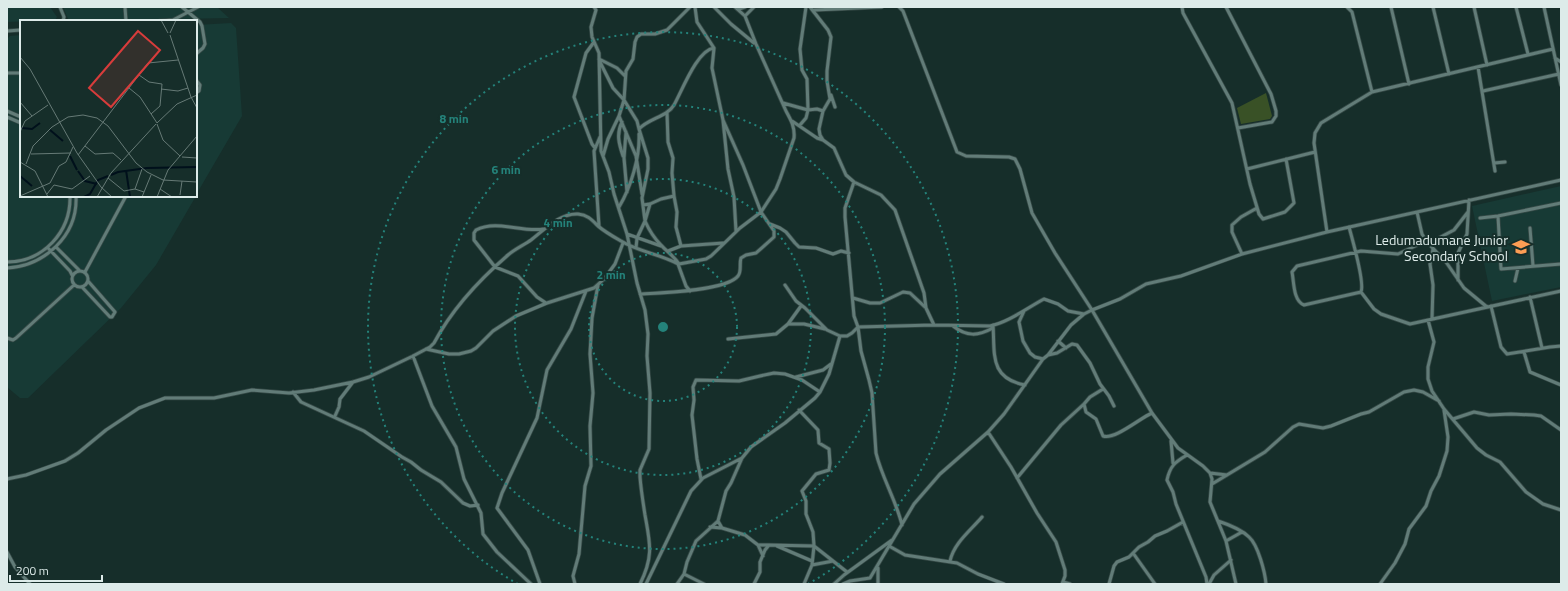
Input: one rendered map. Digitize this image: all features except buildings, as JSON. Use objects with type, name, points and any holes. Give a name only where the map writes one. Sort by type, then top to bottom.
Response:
[{"type":"street","points":[[60,7],[64,17],[63,20]]},
{"type":"street","points":[[125,7],[126,20]]},
{"type":"street","points":[[182,7],[197,20]]},
{"type":"street","points":[[173,20],[198,7]]},
{"type":"street","points":[[594,7],[596,10],[591,27],[592,37],[599,53],[601,151],[609,172],[614,194],[620,207],[627,234],[645,310],[648,334],[647,356],[650,393],[649,449],[640,470],[640,478],[646,524],[650,538],[650,550],[648,565],[640,584]]},
{"type":"street","points":[[603,158],[608,139],[619,116],[624,100],[626,71],[633,59],[637,37],[641,34],[655,34],[667,30],[690,7]]},
{"type":"street","points":[[695,7],[697,22],[714,48],[712,68],[723,120],[728,169],[734,197],[736,232]]},
{"type":"street","points":[[714,7],[731,24],[756,44]]},
{"type":"street","points":[[7,479],[26,475],[65,461],[78,453],[106,430],[139,408],[165,398],[214,398],[252,390],[293,392],[314,390],[354,382],[382,372],[414,356],[434,343],[452,313],[495,267],[517,248],[529,241],[556,220],[573,214],[589,217],[623,243],[679,264],[706,259],[715,253],[736,232],[761,212],[776,189],[794,138],[792,121],[756,44],[745,16],[735,7]]},
{"type":"street","points":[[739,9],[745,7]]},
{"type":"street","points":[[745,16],[754,7]]},
{"type":"street","points":[[800,125],[806,118],[808,110],[807,79],[802,70],[800,49],[806,7]]},
{"type":"street","points":[[811,8],[823,11],[882,7]]},
{"type":"street","points":[[899,7],[903,12],[957,152],[966,156],[1009,157],[1015,159],[1020,169],[1032,213],[1054,253],[1092,310],[1152,413],[1171,441],[1187,456],[1203,466],[1210,474],[1212,479],[1210,502],[1226,541],[1236,584]]},
{"type":"street","points":[[1182,7],[1183,13],[1232,103],[1257,208],[1260,217],[1264,219],[1285,212],[1293,206],[1295,200],[1286,159]]},
{"type":"street","points":[[1226,7],[1271,94],[1276,112],[1275,119],[1268,123],[1238,128]]},
{"type":"street","points":[[1347,7],[1352,12],[1372,92]]},
{"type":"street","points":[[1391,7],[1409,84]]},
{"type":"street","points":[[1433,7],[1449,74]]},
{"type":"street","points":[[1474,7],[1487,65]]},
{"type":"street","points":[[1516,7],[1528,54]]},
{"type":"street","points":[[1544,7],[1561,85]]},
{"type":"street","points":[[811,8],[828,30],[831,37],[827,76],[830,95],[835,107]]},
{"type":"street","points":[[197,20],[201,24],[205,44],[197,53]]},
{"type":"street","points":[[7,31],[20,30]]},
{"type":"street","points":[[594,42],[586,53],[574,97],[592,144],[595,148]]},
{"type":"street","points":[[620,207],[628,192],[639,142],[639,129],[644,123],[667,112],[674,105],[701,57],[709,49],[714,48]]},
{"type":"street","points":[[1328,232],[1315,152],[1315,133],[1321,123],[1372,92],[1553,49]]},
{"type":"street","points":[[1555,58],[1561,62]]},
{"type":"street","points":[[599,59],[617,68],[625,76]]},
{"type":"street","points":[[599,59],[613,88],[624,100],[637,121],[648,158],[647,179],[642,198]]},
{"type":"street","points":[[1478,67],[1495,171]]},
{"type":"street","points":[[7,73],[20,73]]},
{"type":"street","points":[[1483,91],[1558,74]]},
{"type":"street","points":[[197,81],[200,85],[197,93]]},
{"type":"street","points":[[823,140],[819,129],[823,111],[830,99],[830,95]]},
{"type":"street","points":[[783,103],[808,110],[817,109],[823,111]]},
{"type":"street","points":[[7,111],[20,117]]},
{"type":"street","points":[[667,112],[668,142],[673,158],[672,173],[677,212],[676,227],[681,246]]},
{"type":"street","points":[[619,116],[636,156],[645,221],[661,246]]},
{"type":"street","points":[[7,117],[20,123]]},
{"type":"street","points":[[640,294],[690,292],[728,282],[736,278],[740,270],[741,258],[746,255],[756,253],[774,237],[774,231],[761,212],[743,165],[723,120]]},
{"type":"street","points":[[622,121],[618,132],[619,145],[624,158]]},
{"type":"street","points":[[792,121],[834,148],[846,175],[854,182],[881,195],[895,210],[923,290],[926,308],[934,325]]},
{"type":"street","points":[[626,130],[624,158],[625,184],[628,192]]},
{"type":"street","points":[[599,226],[594,154],[595,148],[601,136]]},
{"type":"street","points":[[1247,169],[1315,152]]},
{"type":"street","points":[[1494,162],[1505,162]]},
{"type":"street","points":[[843,584],[856,580],[867,580],[872,576],[914,504],[940,474],[988,432],[1010,408],[1043,359],[1048,355],[1071,325],[1084,314],[1120,299],[1146,284],[1181,276],[1242,254],[1349,227],[1561,180]]},
{"type":"street","points":[[854,182],[845,208],[845,225],[849,253],[854,316],[858,327],[861,351],[872,393],[877,458],[898,508],[902,526]]},
{"type":"street","points":[[643,205],[674,196]]},
{"type":"street","points":[[7,262],[31,257],[48,248],[61,232],[66,221],[69,212],[70,197]]},
{"type":"street","points":[[7,268],[30,263],[57,247],[67,232],[73,219],[76,197]]},
{"type":"street","points":[[85,272],[125,197]]},
{"type":"street","points":[[1458,280],[1458,253],[1467,234],[1469,200]]},
{"type":"street","points":[[1480,218],[1498,216],[1561,203]]},
{"type":"street","points":[[636,248],[637,238],[645,221],[650,204]]},
{"type":"street","points":[[1242,254],[1232,232],[1232,225],[1241,217],[1257,208]]},
{"type":"street","points":[[1417,212],[1422,234],[1426,241],[1446,262],[1458,280],[1470,293],[1489,306],[1502,351],[1506,354],[1561,346]]},
{"type":"street","points":[[1361,292],[1304,305],[1301,304],[1297,298],[1292,272],[1297,266],[1366,251],[1395,255],[1426,241],[1437,239],[1454,230],[1468,212]]},
{"type":"street","points":[[1498,216],[1500,268],[1561,264]]},
{"type":"street","points":[[770,224],[786,232],[799,247],[816,248],[833,254],[842,251],[849,253]]},
{"type":"street","points":[[546,228],[535,230],[506,226],[485,227],[476,230],[474,233],[474,240],[495,267],[518,276],[537,297],[546,303]]},
{"type":"street","points":[[1349,227],[1362,289],[1361,292],[1374,309],[1381,314],[1407,324],[1561,291]]},
{"type":"street","points":[[1530,228],[1533,266]]},
{"type":"street","points":[[627,234],[661,246],[668,251],[679,264],[686,286],[690,292]]},
{"type":"street","points":[[48,248],[70,270],[72,275],[71,281],[74,285],[77,287],[82,287],[110,317],[112,317],[115,312],[88,281],[88,276],[85,272],[79,270],[53,242]]},
{"type":"street","points":[[426,349],[449,354],[459,354],[471,351],[500,326],[516,316],[546,303],[586,291],[598,285],[615,264],[623,243]]},
{"type":"street","points":[[668,251],[681,246],[724,243]]},
{"type":"street","points":[[1434,249],[1430,264],[1433,285],[1430,319],[1434,342],[1428,367],[1428,379],[1432,391],[1444,409],[1477,448],[1486,455],[1500,462],[1534,498],[1543,504],[1561,510]]},
{"type":"street","points":[[1515,281],[1518,268]]},
{"type":"street","points":[[72,275],[79,270]]},
{"type":"street","points":[[82,287],[88,281]]},
{"type":"street","points":[[7,338],[13,340],[16,338],[74,285]]},
{"type":"street","points":[[575,584],[574,576],[580,554],[585,486],[591,466],[590,426],[592,390],[590,354],[592,318],[598,285]]},
{"type":"street","points":[[785,285],[796,301],[827,330]]},
{"type":"street","points":[[540,584],[528,550],[497,508],[502,493],[534,425],[543,393],[547,370],[571,329],[586,291]]},
{"type":"street","points":[[853,298],[870,303],[880,303],[903,292],[910,293],[926,308]]},
{"type":"street","points":[[1530,297],[1542,348]]},
{"type":"street","points":[[952,326],[966,334],[983,334],[1044,299],[1058,304],[1068,311],[1084,314]]},
{"type":"street","points":[[728,339],[776,334],[788,324],[801,306]]},
{"type":"street","points":[[1024,310],[1019,320],[1023,341],[1030,353],[1035,357],[1043,359]]},
{"type":"street","points":[[788,324],[804,324],[827,330],[840,336],[846,336],[858,327],[934,325],[993,327]]},
{"type":"street","points":[[993,327],[995,346],[994,355],[996,364],[1008,380],[1025,385]]},
{"type":"street","points":[[677,584],[684,574],[687,562],[696,541],[718,521],[726,491],[742,458],[751,447],[785,423],[820,392],[832,363],[840,336]]},
{"type":"street","points":[[1058,341],[1066,348]]},
{"type":"street","points":[[1048,355],[1057,353],[1072,344],[1077,345],[1094,370],[1100,384],[1114,406]]},
{"type":"street","points":[[1524,352],[1530,372],[1561,385]]},
{"type":"street","points":[[414,356],[432,406],[454,443],[464,479],[478,505],[482,519],[482,531],[497,552],[531,584]]},
{"type":"street","points":[[796,377],[823,370],[832,363]]},
{"type":"street","points":[[701,479],[692,415],[694,400],[692,387],[696,380],[739,381],[749,377],[774,373],[785,374],[796,377],[820,392]]},
{"type":"street","points":[[335,416],[340,400],[354,382]]},
{"type":"street","points":[[1017,478],[1061,425],[1090,397],[1103,389]]},
{"type":"street","points":[[1212,484],[1265,452],[1293,427],[1300,424],[1323,428],[1331,426],[1368,412],[1404,392],[1414,390],[1423,392],[1439,401]]},
{"type":"street","points":[[293,392],[301,402],[335,416],[364,431],[448,488],[463,503],[470,506],[478,505]]},
{"type":"street","points":[[1084,404],[1086,412],[1096,419],[1101,434],[1107,437],[1152,413]]},
{"type":"street","points":[[1380,584],[1395,563],[1405,544],[1410,529],[1426,506],[1431,491],[1439,476],[1447,451],[1447,425],[1444,409]]},
{"type":"street","points":[[799,410],[818,430],[819,443],[829,448],[830,463],[829,470],[816,474],[802,491],[806,501],[806,514],[813,532],[814,546],[812,563],[804,584]]},
{"type":"street","points":[[1453,419],[1474,412],[1489,415],[1534,415],[1542,416],[1561,430]]},
{"type":"street","points":[[988,432],[995,441],[1037,513],[1056,542],[1065,570],[1063,583],[1070,584]]},
{"type":"street","points":[[1171,441],[1174,463]]},
{"type":"street","points":[[1187,456],[1174,463],[1168,473],[1167,480],[1208,584]]},
{"type":"street","points":[[646,584],[691,491],[701,479],[742,458]]},
{"type":"street","points":[[1210,474],[1227,475]]},
{"type":"street","points":[[950,561],[952,551],[982,517]]},
{"type":"street","points":[[1217,520],[1250,537],[1264,570],[1266,584]]},
{"type":"street","points":[[718,521],[722,528]]},
{"type":"street","points":[[1109,584],[1114,566],[1122,559],[1129,557],[1154,536],[1183,522]]},
{"type":"street","points":[[710,528],[722,528],[745,535],[758,545],[763,556]]},
{"type":"street","points":[[1226,541],[1242,532]]},
{"type":"street","points":[[834,584],[894,538]]},
{"type":"street","points":[[758,545],[814,546],[848,572]]},
{"type":"street","points":[[754,584],[760,572],[760,562],[769,545]]},
{"type":"street","points":[[776,546],[812,563],[833,561]]},
{"type":"street","points":[[889,546],[905,555],[957,563],[978,574],[1004,584]]},
{"type":"street","points":[[7,552],[15,566],[30,584]]},
{"type":"street","points":[[1133,553],[1155,584]]},
{"type":"street","points":[[1208,584],[1214,575],[1231,560]]},
{"type":"street","points":[[878,566],[878,584]]},
{"type":"street","points":[[684,574],[704,584]]},
{"type":"shaded area","points":[[7,7],[50,7],[57,17],[55,20],[20,20],[20,21],[7,22]]},
{"type":"shaded area","points":[[63,7],[217,7],[229,18],[122,20],[69,20]]},
{"type":"shaded area","points":[[231,23],[236,28],[242,116],[197,193],[197,25]]},
{"type":"shaded area","points":[[20,35],[20,197],[195,197],[156,265],[121,308],[28,398],[20,398],[7,387],[7,39],[10,36]]},
{"type":"shaded area","name":"Ledumadumane Junior Secondary School","points":[[1561,186],[1561,287],[1492,301],[1472,206]]},
{"type":"green space","points":[[1266,93],[1272,116],[1270,119],[1241,124],[1237,108]]},
{"type":"place","name":"Ledumadumane Junior Secondary School","points":[[1521,247]]}]
